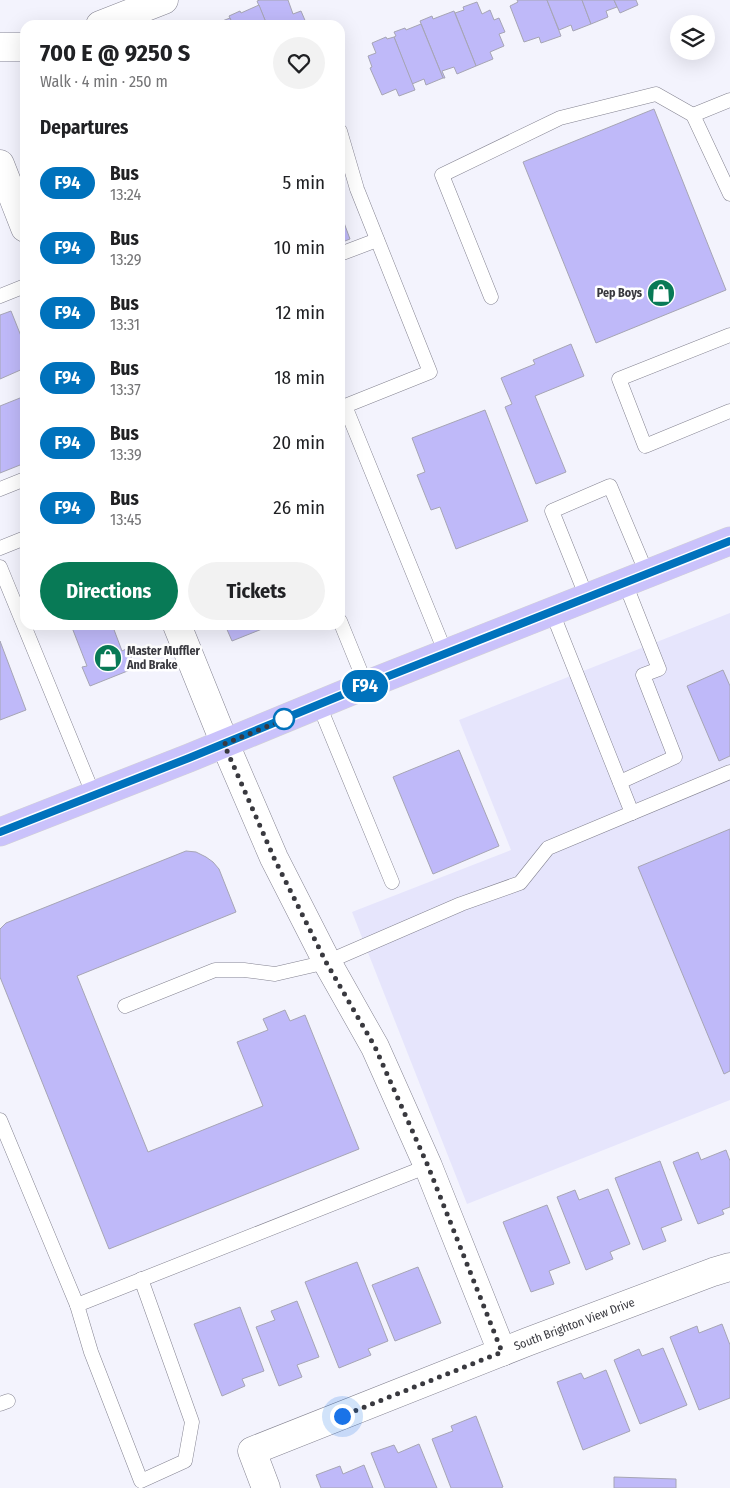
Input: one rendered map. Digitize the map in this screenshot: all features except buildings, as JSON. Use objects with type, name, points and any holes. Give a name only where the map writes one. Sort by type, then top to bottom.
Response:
[{"type":"main road","points":[[0,832],[730,541]]},
{"type":"street","points":[[113,20],[164,0]]},
{"type":"street","points":[[0,47],[20,47]]},
{"type":"street","points":[[0,164],[20,207]]},
{"type":"street","points":[[179,630],[224,744],[274,858],[326,962],[375,1047],[428,1166],[502,1352]]},
{"type":"street","name":"South Brighton View Drive","points":[[266,1488],[252,1451],[502,1352],[713,1272],[730,1268]]},
{"type":"lane","points":[[491,297],[442,175],[560,118],[656,94],[693,115],[730,194]]},
{"type":"lane","points":[[693,115],[730,100]]},
{"type":"lane","points":[[345,148],[357,189],[430,372],[345,405]]},
{"type":"lane","points":[[345,252],[377,240]]},
{"type":"lane","points":[[0,296],[20,288]]},
{"type":"lane","points":[[730,335],[619,379],[645,446],[730,411]]},
{"type":"lane","points":[[345,411],[446,654]]},
{"type":"lane","points":[[0,489],[20,481]]},
{"type":"lane","points":[[587,598],[552,511],[610,486],[659,669],[643,675],[675,757],[620,782]]},
{"type":"lane","points":[[0,548],[20,540]]},
{"type":"lane","points":[[0,567],[20,616]]},
{"type":"lane","points":[[552,612],[632,813]]},
{"type":"lane","points":[[26,630],[94,796]]},
{"type":"lane","points":[[344,630],[366,685]]},
{"type":"lane","points":[[319,704],[392,882]]},
{"type":"lane","points":[[125,1006],[216,970],[244,970],[275,974],[326,962],[461,904],[520,882],[548,848],[730,772]]},
{"type":"lane","points":[[0,1120],[77,1305],[91,1352],[142,1481],[185,1462],[192,1422],[142,1279]]},
{"type":"lane","points":[[77,1305],[428,1166]]},
{"type":"shaded area","points":[[730,613],[730,1100],[467,1204],[352,912],[511,850],[459,720]]},
{"type":"bus line","name":"F94","points":[[0,832],[730,541]]},
{"type":"place","name":"Pep Boys","points":[[661,293]]},
{"type":"place","name":"Master Muffler And Brake","points":[[108,658]]},
{"type":"route","points":[[284,719],[288,718],[224,744],[274,858],[326,962],[375,1047],[428,1166],[502,1352],[342,1416]]}]
